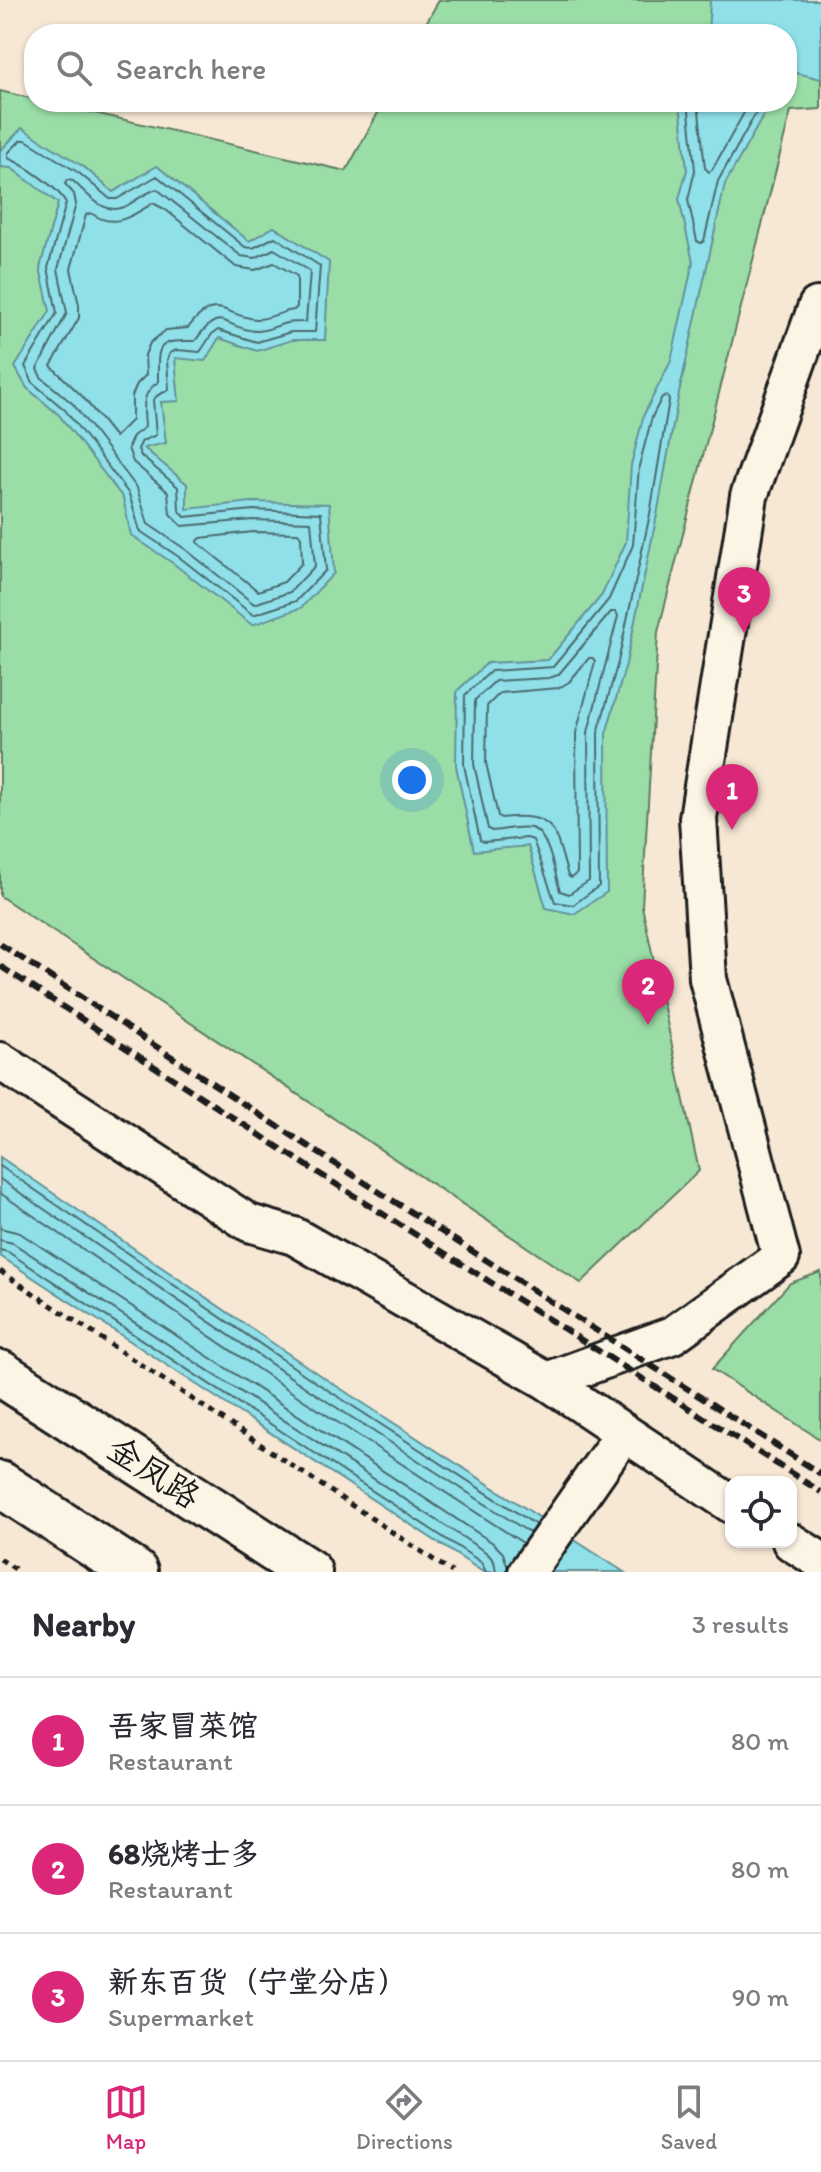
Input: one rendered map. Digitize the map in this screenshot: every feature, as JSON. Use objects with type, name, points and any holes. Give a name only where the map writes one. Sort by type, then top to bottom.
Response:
[{"type":"highway","name":"金凤路","points":[[0,1373],[309,1572]]},
{"type":"highway","points":[[0,1484],[135,1572]]},
{"type":"street","points":[[547,1381],[673,1335],[781,1257],[708,979],[698,818],[749,496],[817,306],[821,307]]},
{"type":"street","points":[[0,1061],[249,1223],[294,1236],[547,1381],[725,1500]]},
{"type":"street","points":[[527,1572],[624,1433]]},
{"type":"street","points":[[797,1546],[821,1561]]},
{"type":"path","points":[[0,1271],[452,1572]]},
{"type":"path","points":[[0,1559],[20,1572]]},
{"type":"green space","points":[[439,0],[821,0],[821,109],[797,111],[797,24],[426,24]]},
{"type":"green space","points":[[0,91],[24,97],[24,112],[90,112],[346,171],[378,112],[791,112],[658,632],[642,906],[699,1171],[581,1283],[0,896]]},
{"type":"green space","points":[[821,1272],[821,1440],[712,1369],[790,1283]]},
{"type":"water","points":[[710,0],[821,0],[821,79],[797,73],[797,24],[709,24]]},
{"type":"water","points":[[681,112],[765,112],[725,184],[678,398],[626,664],[606,734],[607,892],[574,914],[546,908],[528,846],[474,851],[456,766],[457,691],[487,663],[548,660],[602,595],[626,542],[631,465],[644,414],[671,361],[693,262],[679,199],[687,170]]},
{"type":"water","points":[[22,128],[84,167],[113,192],[157,166],[249,241],[274,227],[329,262],[325,340],[292,340],[257,351],[219,338],[205,361],[175,358],[179,401],[161,402],[166,443],[144,448],[187,484],[187,509],[252,502],[329,504],[334,573],[301,608],[252,625],[131,535],[123,498],[59,415],[27,388],[15,367],[50,311],[40,268],[58,203],[11,168],[0,167],[0,151]]},
{"type":"water","points":[[0,1157],[318,1374],[624,1572],[483,1572],[0,1256]]},
{"type":"railway","points":[[0,944],[320,1154],[821,1474]]},
{"type":"railway","points":[[0,966],[309,1167],[821,1492]]},
{"type":"place","name":"新东百货（宁堂分店）","points":[[744,633]]},
{"type":"place","name":"吾家冒菜馆","points":[[732,830]]},
{"type":"place","name":"68烧烤士多","points":[[648,1025]]}]
